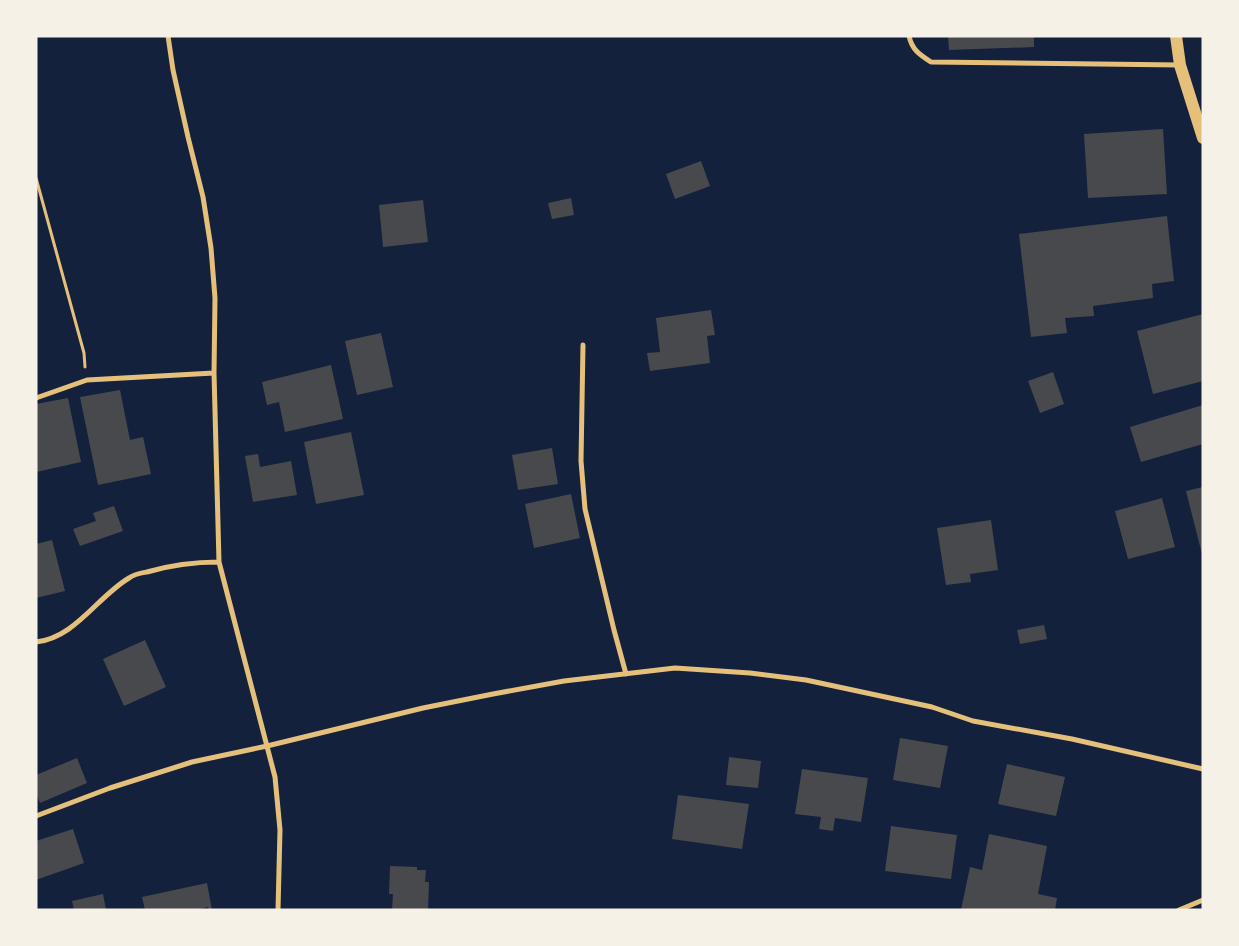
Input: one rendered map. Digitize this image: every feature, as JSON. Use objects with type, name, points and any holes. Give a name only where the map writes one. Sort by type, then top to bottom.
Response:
[{"type":"main road","points":[[1176,36],[1180,65],[1203,138]]},
{"type":"street","points":[[168,36],[173,70],[188,138],[204,197],[211,248],[216,298],[214,373],[219,562],[275,777],[280,830],[278,910]]},
{"type":"street","points":[[909,36],[910,42],[917,53],[931,62],[1180,65]]},
{"type":"street","points":[[583,346],[581,462],[586,509],[626,674]]},
{"type":"street","points":[[36,398],[87,380],[214,373]]},
{"type":"street","points":[[36,642],[48,641],[61,635],[114,588],[131,576],[191,562],[219,562]]},
{"type":"street","points":[[36,816],[110,788],[192,762],[423,708],[564,681],[675,668],[750,673],[806,680],[932,707],[973,721],[1072,739],[1203,769]]},
{"type":"street","points":[[1179,910],[1203,900]]},
{"type":"path","points":[[36,178],[84,353],[87,380]]},
{"type":"building","points":[[948,36],[1034,36],[1034,47],[949,50]]},
{"type":"building","points":[[1163,129],[1167,194],[1088,198],[1084,134]]},
{"type":"building","points":[[701,161],[710,186],[675,199],[666,174]]},
{"type":"building","points":[[571,198],[574,215],[552,219],[548,203]]},
{"type":"building","points":[[423,200],[428,242],[383,247],[379,205]]},
{"type":"building","points":[[1167,216],[1174,281],[1152,284],[1153,298],[1093,306],[1094,316],[1065,318],[1067,333],[1031,337],[1019,234]]},
{"type":"building","points":[[711,310],[715,335],[707,336],[710,363],[650,371],[647,353],[660,352],[656,318]]},
{"type":"building","points":[[1203,314],[1203,381],[1153,394],[1137,331]]},
{"type":"building","points":[[381,333],[393,387],[357,395],[345,341]]},
{"type":"building","points":[[331,365],[343,419],[285,432],[279,402],[267,405],[262,382]]},
{"type":"building","points":[[1053,372],[1064,404],[1040,413],[1028,381]]},
{"type":"building","points":[[120,390],[130,440],[143,437],[151,474],[98,485],[80,397]]},
{"type":"building","points":[[68,398],[81,462],[36,472],[36,404]]},
{"type":"building","points":[[1203,405],[1203,444],[1141,462],[1130,427]]},
{"type":"building","points":[[351,432],[364,495],[316,504],[304,442]]},
{"type":"building","points":[[552,448],[558,484],[518,490],[512,455]]},
{"type":"building","points":[[258,454],[260,467],[291,461],[297,495],[253,502],[245,456]]},
{"type":"building","points":[[1203,487],[1203,554],[1202,554],[1186,491]]},
{"type":"building","points":[[571,494],[580,538],[534,548],[525,504]]},
{"type":"building","points":[[1162,498],[1175,547],[1128,559],[1115,511]]},
{"type":"building","points":[[114,506],[123,531],[80,546],[73,529],[96,521],[93,513]]},
{"type":"building","points":[[991,520],[998,570],[970,574],[971,582],[946,585],[937,528]]},
{"type":"building","points":[[52,540],[65,591],[36,598],[36,544]]},
{"type":"building","points":[[1044,625],[1047,639],[1020,644],[1017,630]]},
{"type":"building","points":[[145,640],[166,687],[124,706],[103,659]]},
{"type":"building","points":[[900,738],[948,746],[940,788],[893,780]]},
{"type":"building","points":[[729,757],[761,761],[758,788],[726,785]]},
{"type":"building","points":[[77,758],[87,783],[40,803],[36,793],[36,775]]},
{"type":"building","points":[[1007,764],[1065,777],[1056,816],[998,804]]},
{"type":"building","points":[[802,769],[868,778],[861,822],[835,818],[833,831],[819,829],[821,817],[795,814]]},
{"type":"building","points":[[678,795],[749,804],[742,849],[672,839]]},
{"type":"building","points":[[891,826],[957,835],[951,879],[885,871]]},
{"type":"building","points":[[73,829],[84,863],[36,880],[36,841]]},
{"type":"building","points":[[989,834],[1047,846],[1038,894],[1057,898],[1055,910],[961,910],[970,867],[982,870]]},
{"type":"building","points":[[390,866],[417,867],[417,870],[426,870],[425,882],[429,882],[428,910],[392,910],[393,894],[389,894]]},
{"type":"building","points":[[207,883],[212,910],[209,910],[208,907],[196,910],[145,910],[142,897]]},
{"type":"building","points":[[103,894],[106,910],[74,910],[72,901]]}]
